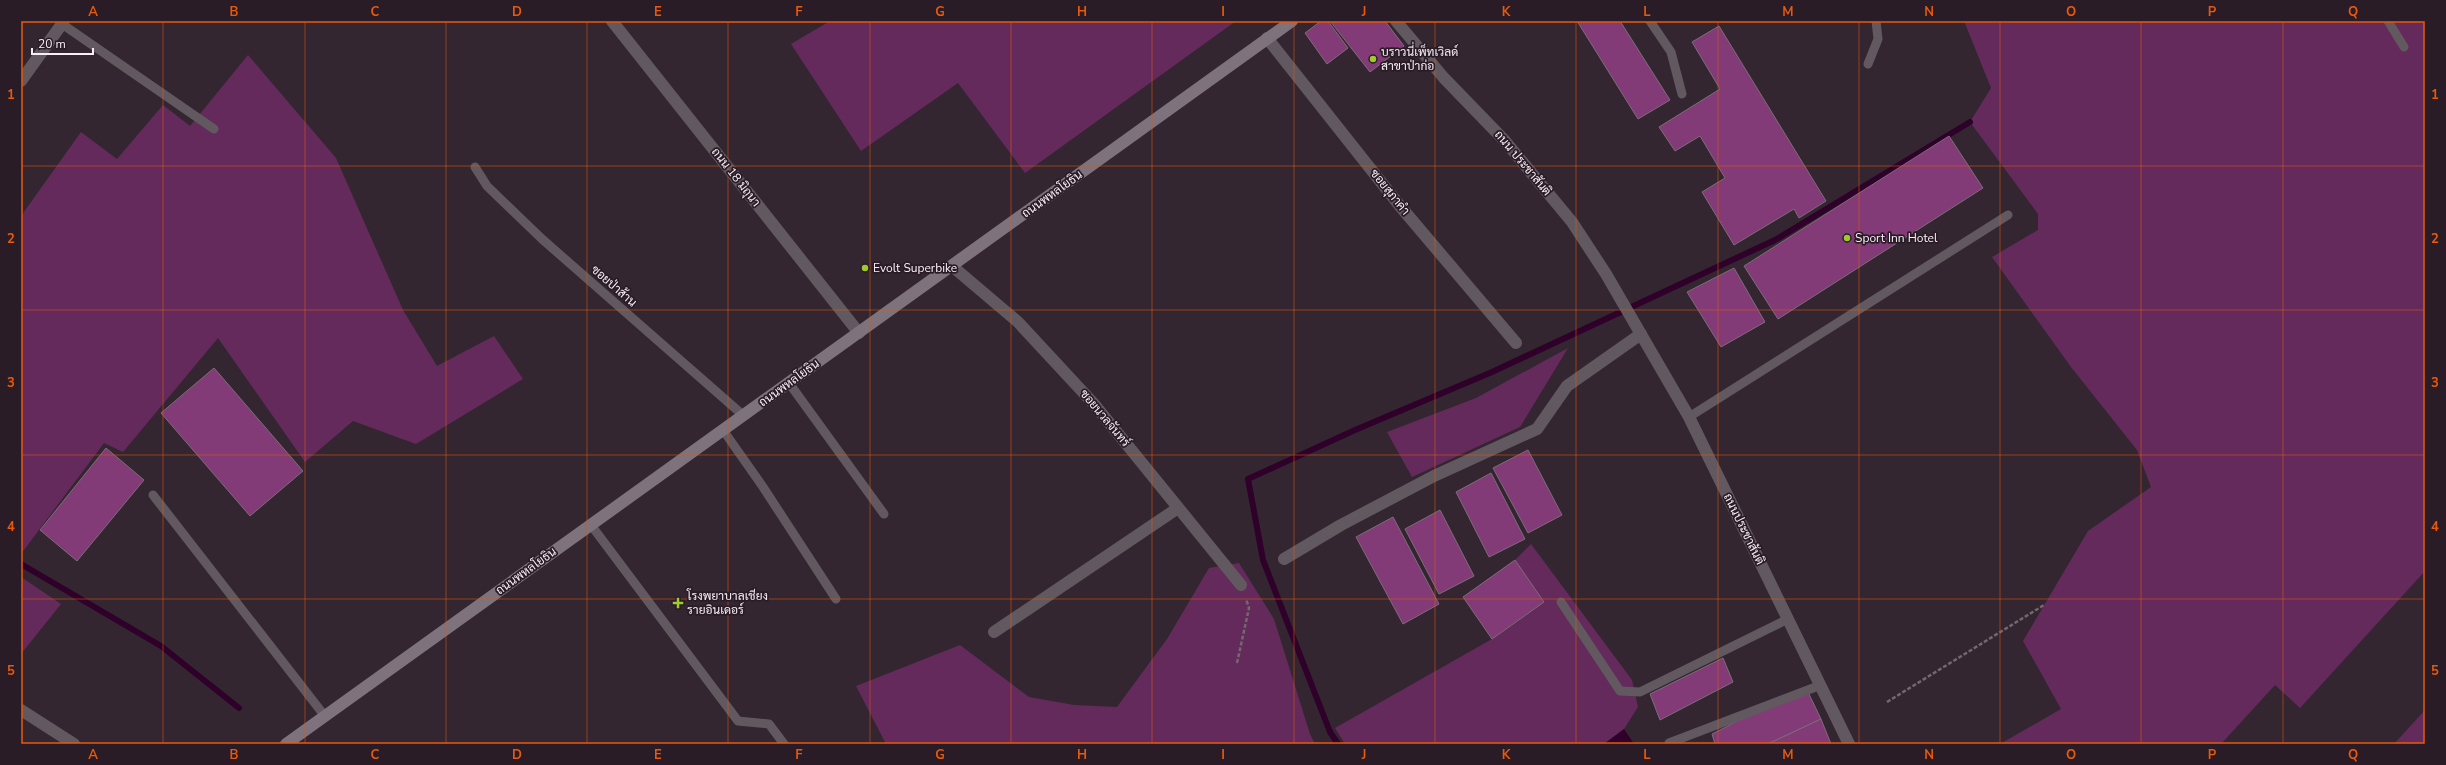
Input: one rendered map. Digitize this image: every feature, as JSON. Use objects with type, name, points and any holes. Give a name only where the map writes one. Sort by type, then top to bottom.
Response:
[{"type":"main road","name":"ถนนพหลโยธิน","points":[[286,744],[324,715],[789,384],[1292,21]]},
{"type":"street","name":"ถนน 18 มิถุนา","points":[[612,21],[859,333]]},
{"type":"street","name":"ถนน ประชาสันติ","points":[[1396,21],[1444,78],[1505,141],[1572,222],[1632,318]]},
{"type":"street","points":[[21,81],[63,23]]},
{"type":"street","name":"ซอยสุภาคำ","points":[[1267,38],[1400,206],[1516,343]]},
{"type":"street","name":"ซอยนวลจันทร์","points":[[952,266],[1023,328],[1094,404],[1241,585]]},
{"type":"street","name":"ถนนประชาสันติ","points":[[1632,318],[1689,417],[1849,744]]},
{"type":"street","points":[[1284,559],[1341,525],[1434,476],[1538,428],[1567,386],[1642,334]]},
{"type":"street","points":[[994,632],[1178,508]]},
{"type":"street","points":[[21,710],[74,744]]},
{"type":"lane","points":[[1650,21],[1671,52],[1682,94]]},
{"type":"lane","points":[[1868,64],[1878,38],[1876,21]]},
{"type":"lane","points":[[2388,21],[2404,47]]},
{"type":"lane","points":[[63,23],[214,129]]},
{"type":"lane","name":"ซอยป่าส้าน","points":[[475,166],[488,186],[542,239],[744,416]]},
{"type":"lane","points":[[1689,417],[2008,215]]},
{"type":"lane","points":[[789,384],[884,514]]},
{"type":"lane","points":[[723,430],[764,487],[836,599]]},
{"type":"lane","points":[[152,495],[324,715]]},
{"type":"lane","points":[[591,525],[738,721],[769,724],[784,744]]},
{"type":"lane","points":[[1561,602],[1620,691],[1640,692],[1788,619]]},
{"type":"lane","points":[[1669,743],[1821,685]]},
{"type":"path","points":[[1237,663],[1248,608],[1241,585]]},
{"type":"path","points":[[1887,702],[2044,605]]},
{"type":"shaded area","points":[[830,21],[1236,21],[1025,173],[958,83],[861,151],[791,44]]},
{"type":"shaded area","points":[[1964,21],[2425,21],[2425,571],[2300,708],[2275,685],[2221,744],[2000,744],[2061,709],[2023,641],[2088,531],[2151,487],[2137,450],[2071,367],[1992,257],[2038,230],[2038,214],[1970,122],[1991,88]]},
{"type":"shaded area","points":[[248,55],[336,158],[403,310],[437,366],[494,336],[523,379],[416,444],[353,421],[305,462],[218,338],[123,452],[104,443],[21,554],[21,216],[81,132],[117,159],[163,105],[190,126]]},
{"type":"shaded area","points":[[1568,348],[1520,427],[1412,477],[1387,432],[1476,398]]},
{"type":"shaded area","points":[[1531,544],[1632,680],[1638,707],[1624,729],[1604,744],[1345,744],[1335,728],[1492,639],[1544,602],[1515,560]]},
{"type":"shaded area","points":[[1239,563],[1274,619],[1310,734],[1315,744],[886,744],[856,686],[960,645],[1029,697],[1074,705],[1117,707],[1167,639],[1209,568]]},
{"type":"shaded area","points":[[21,577],[61,604],[21,654]]},
{"type":"shaded area","points":[[2425,710],[2425,744],[2394,744]]},
{"type":"shaded area","points":[[1624,729],[1634,744],[1604,744]]},
{"type":"building","points":[[1321,21],[1328,21],[1348,48],[1327,64],[1305,33]]},
{"type":"building","name":"บราวนี่เพ็ทเวิลด์ สาขาป่าก่อ","points":[[1330,21],[1385,21],[1404,46],[1370,72]]},
{"type":"building","points":[[1577,21],[1620,21],[1670,100],[1638,119]]},
{"type":"building","points":[[1719,26],[1826,201],[1799,218],[1794,209],[1734,245],[1702,192],[1725,178],[1700,136],[1675,151],[1659,127],[1720,89],[1692,42]]},
{"type":"building","name":"Sport Inn Hotel","points":[[1949,136],[1983,188],[1778,319],[1744,266]]},
{"type":"building","points":[[1734,268],[1765,322],[1721,347],[1687,292]]},
{"type":"building","points":[[214,368],[303,471],[250,516],[161,413]]},
{"type":"building","points":[[106,448],[144,480],[77,561],[40,530]]},
{"type":"building","points":[[1528,450],[1562,515],[1528,533],[1493,468]]},
{"type":"building","points":[[1491,473],[1525,539],[1489,557],[1456,492]]},
{"type":"building","points":[[1440,510],[1474,576],[1439,594],[1405,529]]},
{"type":"building","points":[[1393,517],[1439,604],[1403,624],[1356,537]]},
{"type":"building","points":[[1515,560],[1544,602],[1492,639],[1463,597]]},
{"type":"building","points":[[1723,658],[1733,682],[1660,720],[1650,694]]},
{"type":"building","points":[[1807,690],[1821,719],[1768,744],[1715,744],[1712,734],[1775,702]]},
{"type":"building","points":[[1821,719],[1831,744],[1768,744]]},
{"type":"waterway","points":[[1338,744],[1330,732],[1263,560],[1248,479],[1355,430],[1492,372],[1775,240],[1970,122]]},
{"type":"waterway","points":[[21,564],[161,646],[239,708]]},
{"type":"place","name":"บราวนี่เพ็ทเวิลด์ สาขาป่าก่อ","points":[[1373,59]]},
{"type":"place","name":"Sport Inn Hotel","points":[[1847,238]]},
{"type":"place","name":"Evolt Superbike","points":[[865,268]]},
{"type":"place","name":"โรงพยาบาลเชียง รายอินเดอร์","points":[[678,603]]}]
